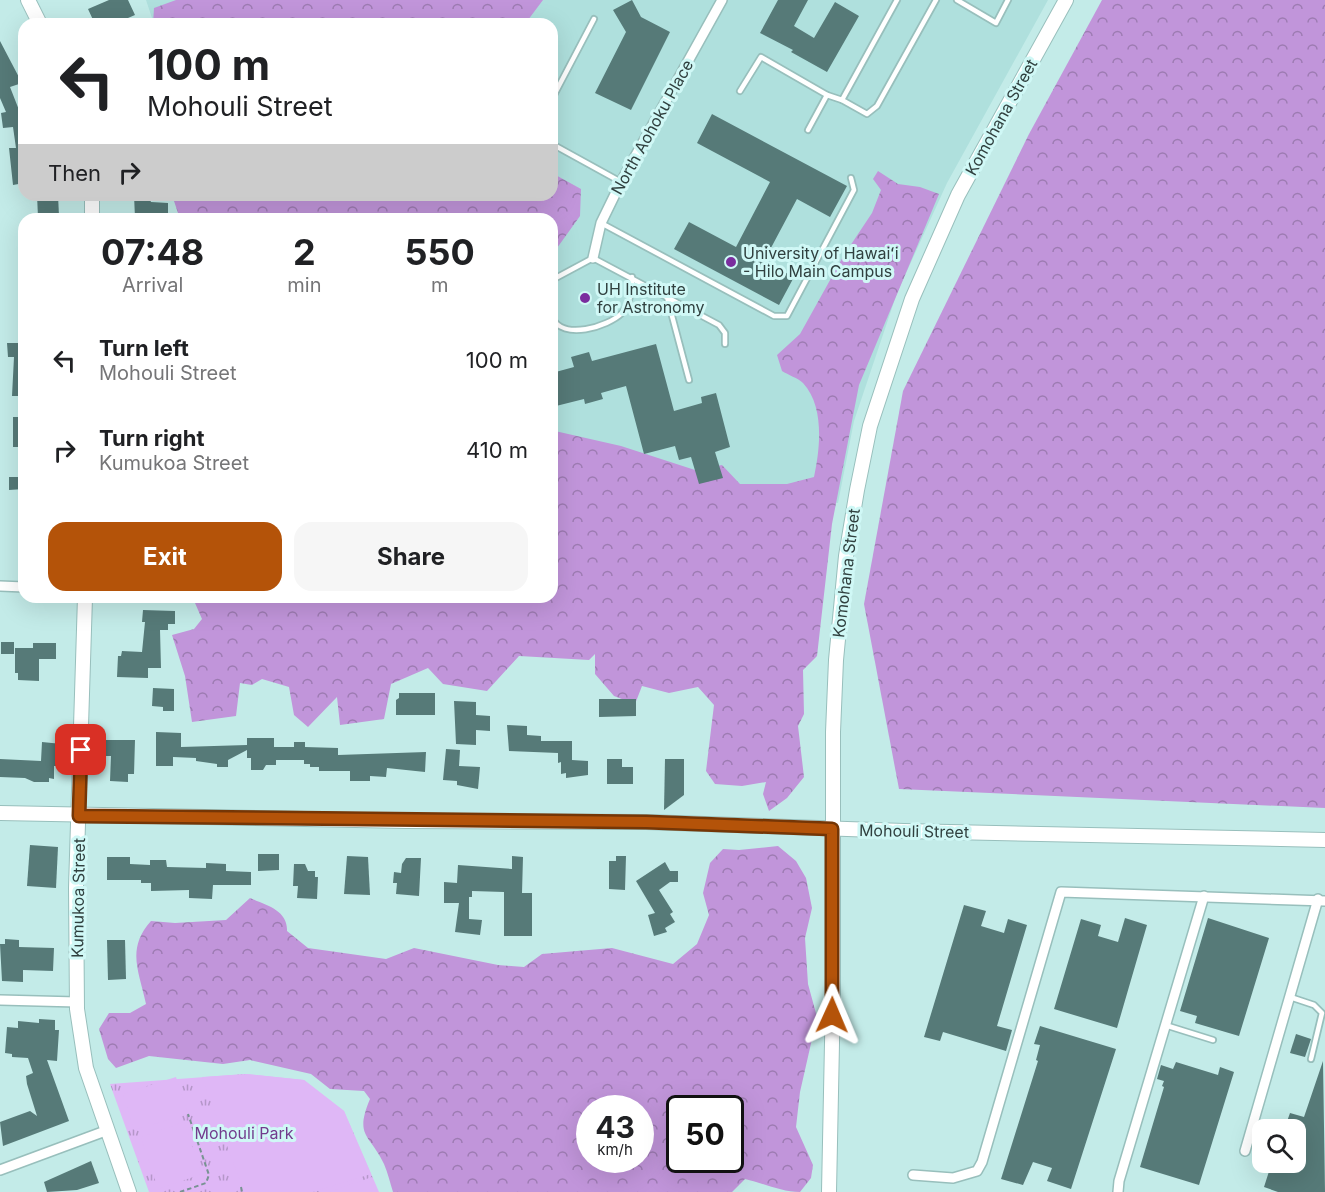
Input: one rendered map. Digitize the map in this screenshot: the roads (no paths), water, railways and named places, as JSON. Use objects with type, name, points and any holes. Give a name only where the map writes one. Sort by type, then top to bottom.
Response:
[{"type":"street","points":[[28,0],[37,18]]},
{"type":"street","name":"North Aohoku Place","points":[[593,258],[601,223],[621,182],[722,0]]},
{"type":"street","name":"Komohana Street","points":[[829,1192],[836,660],[846,556],[870,426],[912,299],[938,238],[958,195],[1066,0]]},
{"type":"street","points":[[0,586],[18,587]]},
{"type":"street","name":"Kumukoa Street","points":[[85,603],[76,888],[77,1002],[86,1068],[129,1192]]},
{"type":"street","name":"Mohouli Street","points":[[0,813],[79,816],[646,822],[832,829],[1325,840]]},
{"type":"street","points":[[913,1175],[953,1178],[977,1171],[982,1162],[1060,892],[1322,900],[1290,998],[1245,1151]]},
{"type":"street","points":[[1118,1192],[1119,1181],[1204,896]]},
{"type":"street","points":[[0,1000],[77,1002]]},
{"type":"street","points":[[0,1170],[108,1130]]},
{"type":"lane","points":[[842,100],[897,0]]},
{"type":"lane","points":[[740,91],[761,57],[827,95],[842,100],[867,114],[877,106],[936,0]]},
{"type":"lane","points":[[957,0],[996,23],[1008,0]]},
{"type":"lane","points":[[558,88],[594,19]]},
{"type":"lane","points":[[808,130],[827,95]]},
{"type":"lane","points":[[558,147],[621,182]]},
{"type":"lane","points":[[601,223],[774,316],[782,318],[787,316],[854,189],[851,178]]},
{"type":"lane","points":[[558,277],[593,258],[719,325],[725,333],[725,344]]},
{"type":"lane","points":[[558,323],[563,328],[574,331],[609,321],[622,313],[628,303],[632,277]]},
{"type":"lane","points":[[667,297],[689,380]]},
{"type":"lane","points":[[1290,998],[1314,1005],[1322,1013],[1323,1020],[1311,1059]]},
{"type":"lane","points":[[1165,1025],[1213,1041]]},
{"type":"place","name":"University of Hawaiʻi - Hilo Main Campus","points":[[731,262]]},
{"type":"place","name":"UH Institute for Astronomy","points":[[585,298]]},
{"type":"park label","name":"Mohouli Park","points":[[244,1133]]}]
